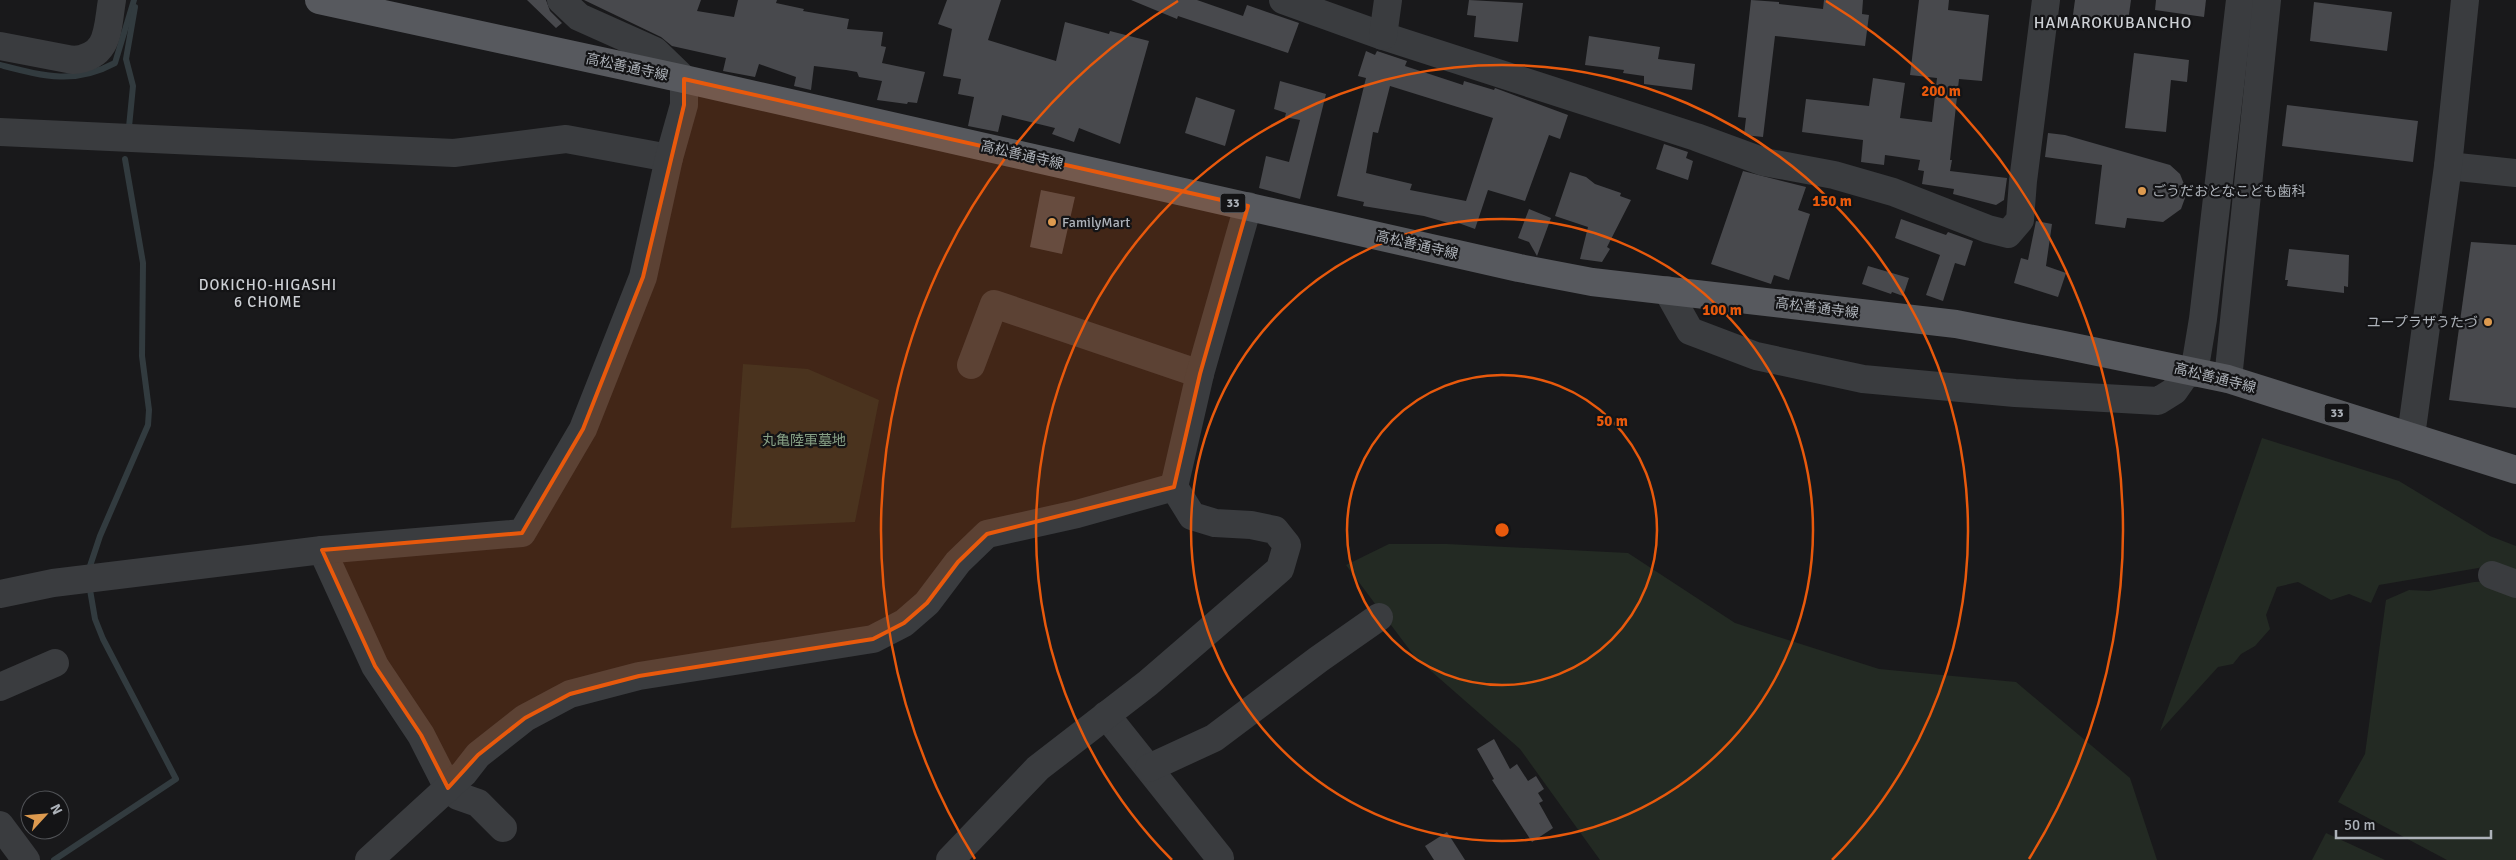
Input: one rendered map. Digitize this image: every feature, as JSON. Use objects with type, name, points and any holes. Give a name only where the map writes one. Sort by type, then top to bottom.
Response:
[{"type":"main road","name":"高松善通寺線","points":[[319,0],[684,79],[1519,268],[1592,282],[1956,324],[2228,379],[2516,470]]},
{"type":"street","points":[[0,46],[73,60],[85,59],[99,51],[105,39],[112,0]]},
{"type":"street","points":[[0,594],[89,579],[322,550],[522,533],[583,429],[643,277],[669,158],[684,104],[684,79],[655,51],[579,17],[561,0]]},
{"type":"street","points":[[1283,0],[1383,36],[1696,137],[1764,162],[1834,176],[1892,192],[1988,229],[2008,234],[2020,220],[2023,181],[2046,0]]},
{"type":"street","points":[[1383,36],[1388,0]]},
{"type":"street","points":[[1667,290],[1690,330],[1756,356],[1863,379],[2015,393],[2158,401],[2174,392],[2191,372],[2203,319],[2240,0]]},
{"type":"street","points":[[2228,379],[2267,0]]},
{"type":"street","points":[[2411,436],[2448,166],[2465,0]]},
{"type":"street","points":[[0,132],[454,153],[566,139],[669,158]]},
{"type":"street","points":[[2448,166],[2516,174]]},
{"type":"street","points":[[950,860],[1038,768],[1148,683],[1280,569],[1287,545],[1275,530],[1251,525],[1215,523],[1192,516],[1174,487],[1200,374],[1248,206]]},
{"type":"street","points":[[971,365],[994,304],[1200,374]]},
{"type":"street","points":[[370,860],[464,773],[478,755],[525,718],[570,694],[638,676],[872,639],[904,623],[927,603],[958,562],[987,534],[1077,514],[1174,487]]},
{"type":"street","points":[[322,550],[375,666],[421,735],[448,788],[458,796],[478,803],[503,828]]},
{"type":"street","points":[[1148,768],[1214,738],[1319,659],[1380,617]]},
{"type":"street","points":[[10,690],[55,663]]},
{"type":"street","points":[[1106,715],[1220,858]]},
{"type":"street","points":[[0,825],[26,860]]},
{"type":"highlighted area","points":[[684,79],[1248,206],[1200,374],[1174,487],[987,534],[958,562],[927,603],[904,623],[873,639],[639,676],[570,694],[525,718],[478,755],[448,788],[421,735],[375,666],[322,550],[522,533],[583,429],[643,277],[684,105]]},
{"type":"green space","name":"丸亀陸軍墓地","points":[[743,364],[808,369],[879,400],[855,522],[731,528]]},
{"type":"green space","points":[[2262,438],[2399,481],[2490,536],[2516,546],[2516,575],[2484,567],[2379,585],[2371,603],[2349,594],[2331,600],[2298,582],[2277,587],[2266,615],[2270,629],[2255,646],[2241,654],[2233,664],[2218,667],[2160,731]]},
{"type":"green space","points":[[1389,544],[1447,544],[1628,553],[1735,623],[1879,669],[2016,682],[2130,778],[2157,860],[1600,860],[1520,749],[1415,657],[1346,565]]},
{"type":"green space","points":[[2492,581],[2516,589],[2516,860],[2447,860],[2338,802],[2365,754],[2386,600],[2409,590],[2429,591],[2474,582]]},
{"type":"green space","points":[[2326,833],[2385,860],[2312,860]]},
{"type":"building","points":[[527,0],[546,0],[550,11],[562,23],[556,28]]},
{"type":"building","points":[[584,0],[701,0],[697,11],[734,17],[738,0],[777,0],[776,3],[804,9],[803,11],[849,19],[847,29],[883,32],[881,46],[886,47],[882,63],[925,72],[917,103],[908,102],[907,104],[877,100],[882,81],[859,77],[857,72],[846,70],[814,66],[811,90],[794,86],[796,77],[759,64],[755,77],[723,71],[726,58],[672,46],[661,37]]},
{"type":"building","points":[[947,0],[1001,0],[988,40],[1056,61],[1065,22],[1109,34],[1110,31],[1149,41],[1120,144],[1079,128],[1074,142],[1052,134],[1055,128],[1002,115],[998,132],[968,126],[974,97],[958,94],[961,79],[943,76],[952,29],[938,24]]},
{"type":"building","points":[[1131,0],[1197,0],[1243,16],[1247,5],[1299,23],[1288,53],[1178,16],[1177,19]]},
{"type":"building","points":[[1469,0],[1523,3],[1518,42],[1474,37],[1476,16],[1467,15]]},
{"type":"building","points":[[1751,0],[1823,9],[1824,0],[1863,0],[1862,14],[1869,15],[1865,46],[1775,36],[1763,137],[1744,135],[1746,118],[1738,117]]},
{"type":"building","points":[[1919,0],[1949,0],[1948,10],[1989,15],[1982,81],[1959,79],[1950,171],[2007,178],[2004,200],[1996,205],[1953,194],[1954,189],[1922,184],[1924,171],[1918,170],[1920,160],[1885,155],[1884,165],[1861,162],[1863,140],[1802,132],[1806,99],[1869,106],[1873,78],[1905,83],[1900,118],[1932,122],[1937,78],[1910,75]]},
{"type":"building","points":[[2075,0],[2131,0],[2127,29],[2072,22]]},
{"type":"building","points":[[2156,0],[2206,0],[2204,17],[2155,10]]},
{"type":"building","points":[[2314,2],[2392,12],[2387,51],[2310,41]]},
{"type":"building","points":[[1589,36],[1660,47],[1658,59],[1695,64],[1692,90],[1644,84],[1644,76],[1623,73],[1624,70],[1585,65]]},
{"type":"building","points":[[1366,51],[1375,55],[1377,51],[1407,61],[1405,66],[1463,85],[1464,81],[1494,90],[1495,88],[1568,115],[1560,139],[1549,135],[1525,201],[1488,190],[1475,229],[1453,221],[1452,224],[1424,216],[1363,206],[1364,202],[1337,196],[1366,78],[1358,76]],"holes":[[[1390,86],[1493,118],[1466,201],[1410,190],[1412,184],[1366,173],[1373,132],[1378,133]]]},
{"type":"building","points":[[2134,53],[2189,60],[2187,82],[2171,80],[2166,132],[2125,128]]},
{"type":"building","points":[[1280,81],[1326,94],[1300,199],[1259,188],[1266,156],[1289,162],[1300,120],[1285,117],[1286,113],[1274,109]]},
{"type":"building","points":[[1196,97],[1235,110],[1225,146],[1185,133]]},
{"type":"building","points":[[2287,105],[2418,121],[2413,162],[2282,146]]},
{"type":"building","name":"ごうだおとなこども歯科","points":[[2048,133],[2065,135],[2170,165],[2180,174],[2184,184],[2185,198],[2181,209],[2163,222],[2127,218],[2125,228],[2095,224],[2102,165],[2045,157]]},
{"type":"building","points":[[1664,144],[1688,152],[1686,158],[1693,161],[1688,180],[1656,169]]},
{"type":"building","points":[[1743,171],[1806,187],[1798,210],[1810,214],[1789,280],[1774,275],[1771,284],[1711,264]]},
{"type":"building","points":[[1570,172],[1586,177],[1595,184],[1621,193],[1620,196],[1631,200],[1607,247],[1610,249],[1602,262],[1580,259],[1588,227],[1555,216]]},
{"type":"building","name":"FamilyMart","points":[[1041,190],[1075,197],[1062,254],[1030,247]]},
{"type":"building","points":[[1529,209],[1551,218],[1537,256],[1529,242],[1518,238]]},
{"type":"building","points":[[1901,219],[1946,235],[1948,232],[1973,241],[1965,266],[1955,263],[1943,301],[1926,295],[1940,255],[1895,238]]},
{"type":"building","points":[[2036,221],[2052,224],[2046,266],[2066,273],[2058,297],[2014,283],[2021,258],[2028,260]]},
{"type":"building","name":"ユープラザうたづ","points":[[2471,242],[2516,245],[2516,408],[2449,400]]},
{"type":"building","points":[[2289,249],[2349,255],[2348,287],[2344,286],[2344,293],[2287,286],[2288,280],[2285,280]]},
{"type":"building","points":[[1868,266],[1909,278],[1903,296],[1862,284]]},
{"type":"building","points":[[1494,739],[1510,769],[1517,764],[1528,781],[1536,776],[1544,789],[1538,793],[1543,801],[1539,803],[1553,828],[1532,842],[1492,780],[1494,779],[1477,749]]},
{"type":"building","points":[[1447,832],[1465,860],[1434,860],[1425,846]]},
{"type":"waterway","points":[[0,65],[44,75],[72,76],[100,70],[115,63],[134,0]]},
{"type":"waterway","points":[[129,127],[133,86],[126,59],[135,7]]},
{"type":"waterway","points":[[88,572],[100,536],[148,425],[149,410],[142,356],[143,263],[125,159]]},
{"type":"waterway","points":[[54,860],[176,779],[103,639],[95,619],[89,584]]},
{"type":"place","name":"ごうだおとなこども歯科","points":[[2142,191]]},
{"type":"place","name":"FamilyMart","points":[[1052,222]]},
{"type":"place","name":"ユープラザうたづ","points":[[2488,322]]},
{"type":"district","name":"HAMAROKUBANCHO","points":[[2113,23]]},
{"type":"district","name":"DOKICHO-HIGASHI 6 CHOME","points":[[268,294]]}]
